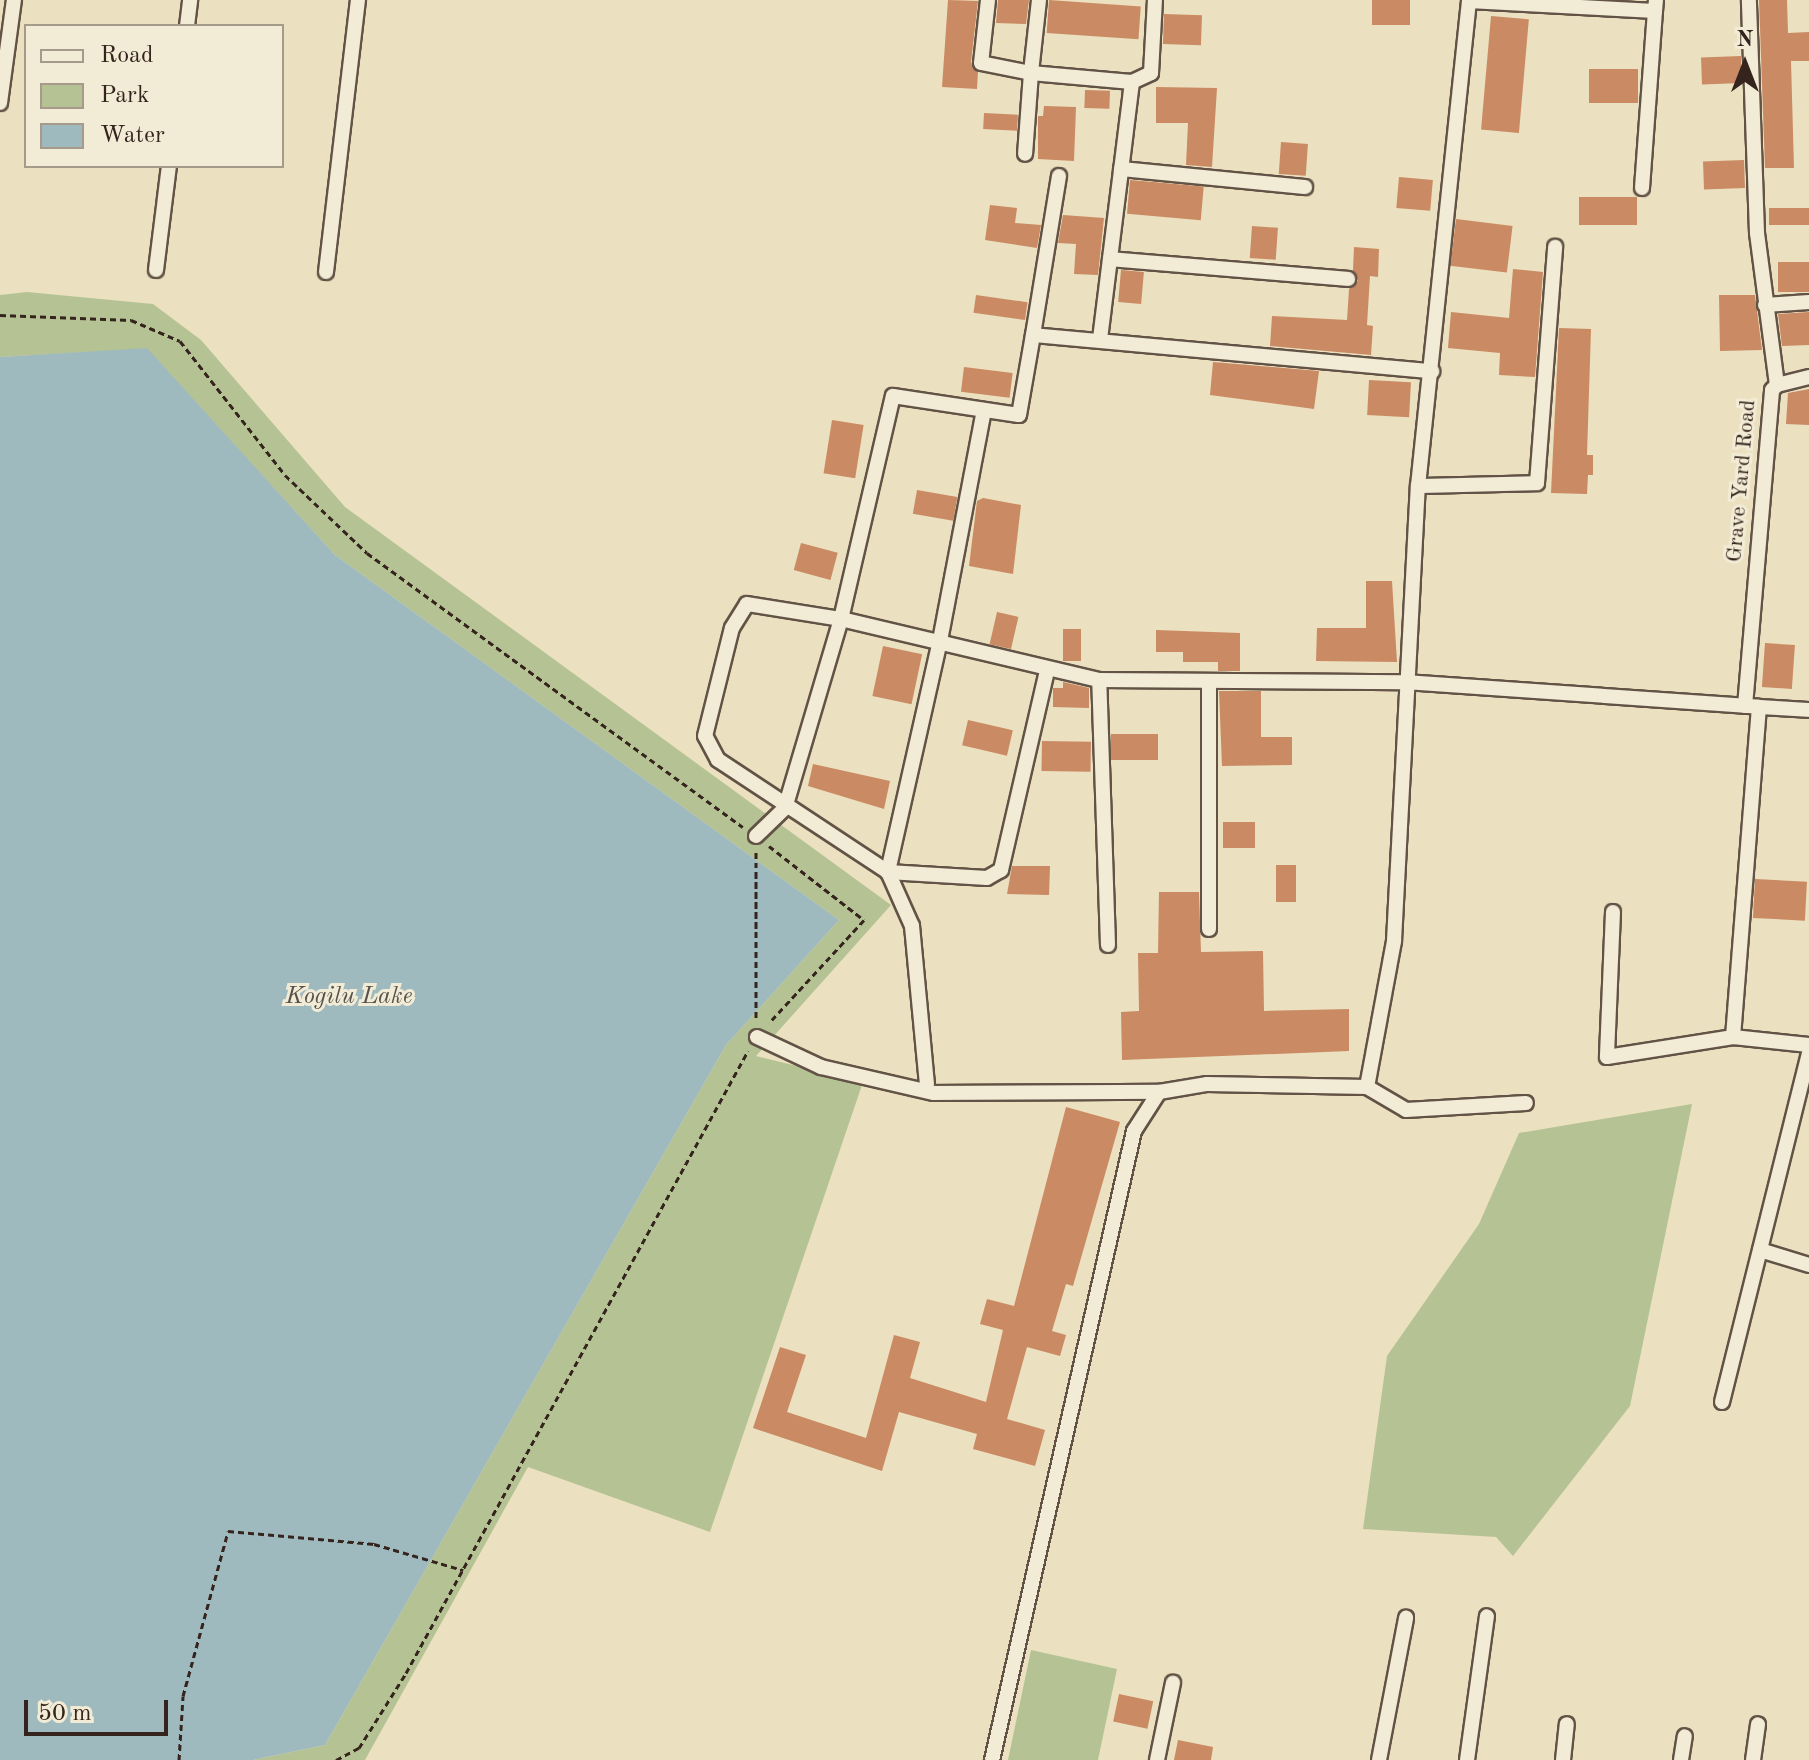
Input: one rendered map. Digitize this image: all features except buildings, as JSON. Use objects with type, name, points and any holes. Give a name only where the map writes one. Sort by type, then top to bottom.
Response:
[{"type":"street","points":[[0,103],[14,0]]},
{"type":"street","points":[[187,24],[190,0]]},
{"type":"street","points":[[326,272],[358,0]]},
{"type":"street","points":[[988,0],[981,63],[1031,73],[1132,82],[1151,73],[1155,0]]},
{"type":"street","points":[[1025,154],[1039,0]]},
{"type":"street","name":"Grave Yard Road","points":[[1733,1037],[1772,390],[1777,385],[1757,233],[1749,0]]},
{"type":"street","points":[[1367,1087],[1394,941],[1405,682],[1418,486],[1469,1],[1655,5],[1642,188]]},
{"type":"street","points":[[1100,339],[1132,82]]},
{"type":"street","points":[[156,270],[169,168]]},
{"type":"street","points":[[1121,169],[1305,187]]},
{"type":"street","points":[[756,836],[785,808],[841,619],[893,396],[1019,415],[1059,176]]},
{"type":"street","points":[[1418,486],[1537,483],[1555,247]]},
{"type":"street","points":[[1110,259],[1348,279]]},
{"type":"street","points":[[1765,305],[1809,302]]},
{"type":"street","points":[[1033,335],[1432,371]]},
{"type":"street","points":[[1777,385],[1809,377]]},
{"type":"street","points":[[927,1084],[912,926],[888,872],[939,645],[984,410]]},
{"type":"street","points":[[1047,671],[1001,870],[987,878],[888,872],[785,808],[718,760],[705,736],[732,628],[747,604],[841,619],[1047,671],[1099,680],[1405,682],[1809,710]]},
{"type":"street","points":[[1099,680],[1108,945]]},
{"type":"street","points":[[1209,682],[1209,929]]},
{"type":"street","points":[[1613,912],[1607,1057],[1733,1037],[1809,1045]]},
{"type":"street","points":[[757,1037],[821,1067],[934,1093],[1159,1092],[1207,1084],[1367,1087],[1406,1110],[1526,1103]]},
{"type":"street","points":[[1722,1402],[1809,1054]]},
{"type":"street","points":[[992,1760],[1134,1131],[1159,1092]]},
{"type":"street","points":[[1760,1250],[1809,1265]]},
{"type":"street","points":[[1467,1760],[1487,1616]]},
{"type":"street","points":[[1379,1760],[1406,1618]]},
{"type":"street","points":[[1157,1760],[1173,1683]]},
{"type":"street","points":[[1563,1760],[1567,1724]]},
{"type":"street","points":[[1753,1760],[1758,1724]]},
{"type":"street","points":[[1681,1760],[1685,1736]]},
{"type":"path","points":[[0,315],[131,320],[180,341],[285,475],[367,553],[756,836],[864,920],[757,1037],[463,1570],[359,1748],[336,1760]]},
{"type":"path","points":[[756,836],[757,1037]]},
{"type":"path","points":[[179,1760],[183,1696],[228,1531],[374,1544],[463,1570]]},
{"type":"green space","points":[[27,292],[153,304],[201,340],[345,507],[891,905],[756,1056],[863,1082],[710,1532],[528,1467],[365,1760],[253,1760],[325,1745],[726,1045],[839,920],[335,555],[147,349],[0,357],[0,295]]},
{"type":"green space","points":[[1692,1104],[1630,1406],[1513,1556],[1496,1537],[1363,1529],[1387,1356],[1479,1224],[1519,1133]]},
{"type":"green space","points":[[1031,1650],[1117,1669],[1098,1760],[1008,1760]]},
{"type":"water","name":"Kogilu Lake","points":[[147,348],[335,555],[839,920],[726,1045],[325,1745],[253,1760],[0,1760],[0,357]]}]
